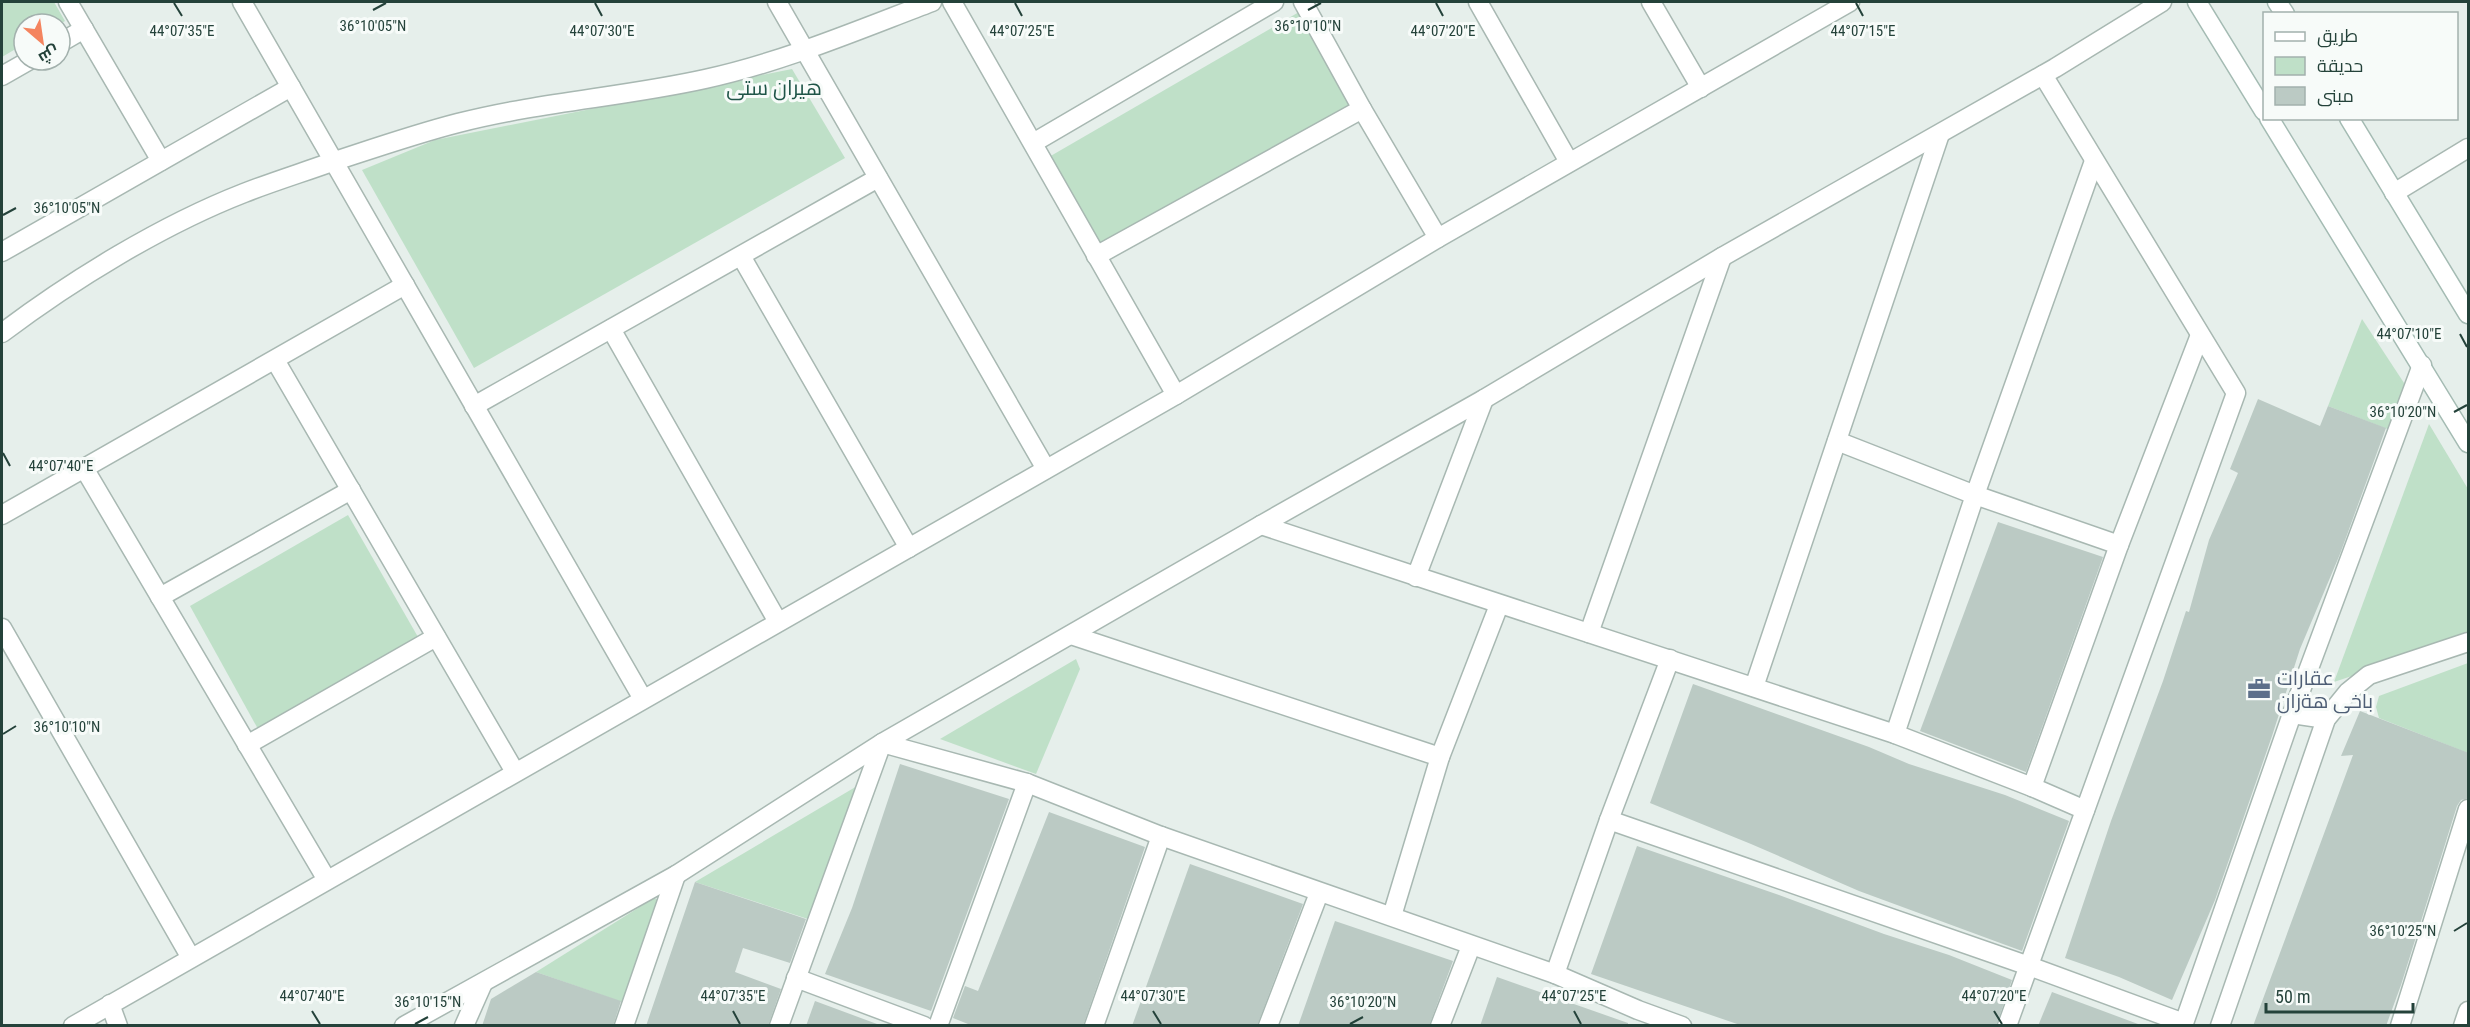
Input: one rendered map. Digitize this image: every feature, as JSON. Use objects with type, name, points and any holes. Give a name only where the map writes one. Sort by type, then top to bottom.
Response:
[{"type":"street","points":[[68,2],[161,161]]},
{"type":"street","points":[[242,2],[643,699]]},
{"type":"street","points":[[777,2],[1046,469]]},
{"type":"street","points":[[2,333],[25,315],[97,270],[203,211],[244,193],[460,123],[554,104],[705,79],[804,50],[932,2]]},
{"type":"street","points":[[952,2],[1176,395]]},
{"type":"street","points":[[1033,143],[1274,2]]},
{"type":"street","points":[[1303,2],[1362,109],[1438,238]]},
{"type":"street","points":[[1478,2],[1569,162]]},
{"type":"street","points":[[1651,2],[1701,88]]},
{"type":"street","points":[[73,1026],[1176,395],[1438,238],[1701,88],[1829,7],[1850,2]]},
{"type":"street","points":[[404,1026],[676,875],[882,743],[1484,399],[1722,256],[2043,75],[2162,2]]},
{"type":"street","points":[[2197,2],[2263,108]]},
{"type":"street","points":[[72,36],[84,29]]},
{"type":"street","points":[[2007,1026],[2236,393],[2043,75]]},
{"type":"street","points":[[2,252],[291,87]]},
{"type":"street","points":[[1096,256],[1362,109]]},
{"type":"street","points":[[2270,120],[2469,443]]},
{"type":"street","points":[[2350,120],[2469,314]]},
{"type":"street","points":[[1754,687],[1940,134]]},
{"type":"street","points":[[2394,193],[2469,148]]},
{"type":"street","points":[[1895,734],[1975,495],[2094,162]]},
{"type":"street","points":[[474,406],[879,178]]},
{"type":"street","points":[[741,256],[909,548]]},
{"type":"street","points":[[1589,633],[1722,256]]},
{"type":"street","points":[[2,516],[405,285]]},
{"type":"street","points":[[611,329],[778,622]]},
{"type":"street","points":[[2032,787],[2118,545],[2200,335]]},
{"type":"street","points":[[274,360],[515,772]]},
{"type":"street","points":[[1609,820],[2029,966],[2183,1024],[2292,714],[2422,365]]},
{"type":"street","points":[[1416,577],[1484,399]]},
{"type":"street","points":[[1837,441],[1975,495],[2118,545]]},
{"type":"street","points":[[84,468],[327,880]]},
{"type":"street","points":[[160,597],[351,490]]},
{"type":"street","points":[[1261,525],[1895,734],[2085,810]]},
{"type":"street","points":[[1392,916],[1440,758],[1500,605]]},
{"type":"street","points":[[2,628],[191,958]]},
{"type":"street","points":[[1071,635],[1440,758]]},
{"type":"street","points":[[248,745],[436,637]]},
{"type":"street","points":[[2220,1026],[2326,719],[2348,692],[2369,675],[2469,642]]},
{"type":"street","points":[[1555,974],[1609,820],[1670,659]]},
{"type":"street","points":[[2292,714],[2326,719]]},
{"type":"street","points":[[882,743],[1027,783],[1161,836],[1555,974],[1635,1018],[1682,1026]]},
{"type":"street","points":[[779,1026],[882,743]]},
{"type":"street","points":[[938,1026],[1027,783]]},
{"type":"street","points":[[2400,1026],[2469,809]]},
{"type":"street","points":[[1094,1026],[1161,836]]},
{"type":"street","points":[[624,1026],[676,875]]},
{"type":"street","points":[[1268,1026],[1319,893]]},
{"type":"street","points":[[1440,1026],[1471,946]]},
{"type":"street","points":[[796,978],[924,1026]]},
{"type":"street","points":[[464,1026],[483,983]]},
{"type":"street","points":[[110,1004],[118,1026]]},
{"type":"street","points":[[2463,1026],[2469,1011]]},
{"type":"green space","points":[[2,2],[54,2],[60,12],[12,12],[12,51],[2,57]]},
{"type":"green space","points":[[1306,8],[1362,109],[1096,256],[1042,161]]},
{"type":"green space","points":[[792,69],[845,158],[474,368],[362,170],[435,140]]},
{"type":"green space","points":[[2362,319],[2406,386],[2390,430],[2328,406]]},
{"type":"green space","points":[[2429,424],[2468,489],[2468,637],[2334,682]]},
{"type":"green space","points":[[348,515],[418,637],[258,729],[190,606]]},
{"type":"green space","points":[[1076,659],[1080,669],[1036,774],[940,739]]},
{"type":"green space","points":[[2468,663],[2468,753],[2379,718],[2376,707],[2379,696]]},
{"type":"green space","points":[[869,779],[811,920],[695,882]]},
{"type":"green space","points":[[654,898],[658,900],[622,1002],[536,972]]},
{"type":"building","points":[[2258,399],[2320,426],[2328,406],[2386,428],[2340,554],[2300,649],[2215,900],[2172,1000],[2119,977],[2065,958],[2186,611],[2189,612],[2209,540],[2238,473],[2230,469]]},
{"type":"building","points":[[1998,522],[2103,557],[2026,772],[1920,731]]},
{"type":"building","points":[[1693,684],[1869,747],[1909,764],[2005,795],[2069,821],[2022,951],[1859,891],[1650,803]]},
{"type":"building","points":[[2360,711],[2469,753],[2469,798],[2461,800],[2457,806],[2386,1026],[2253,1026],[2353,755],[2341,756]]},
{"type":"building","points":[[900,764],[1009,799],[931,1011],[825,974],[852,908]]},
{"type":"building","points":[[1049,812],[1145,847],[1083,1026],[973,1026],[953,1018],[965,986],[978,991]]},
{"type":"building","points":[[1637,846],[1949,955],[2012,980],[1996,1026],[1743,1026],[1591,974]]},
{"type":"building","points":[[1190,864],[1303,904],[1257,1026],[1132,1026]]},
{"type":"building","points":[[695,882],[806,919],[790,963],[743,948],[735,972],[781,989],[768,1026],[646,1026]]},
{"type":"building","points":[[1335,921],[1453,961],[1429,1026],[1298,1026]]},
{"type":"building","points":[[536,972],[621,1001],[613,1026],[482,1026],[491,999]]},
{"type":"building","points":[[1497,977],[1628,1023],[1628,1026],[1480,1026]]},
{"type":"building","points":[[2052,992],[2138,1024],[2138,1026],[2038,1026]]},
{"type":"building","points":[[815,1001],[877,1024],[877,1026],[806,1026]]},
{"type":"place","name":"عقارات باخی هةزان","points":[[2259,689]]},
{"type":"district","name":"هیران ستی","points":[[774,88]]}]
